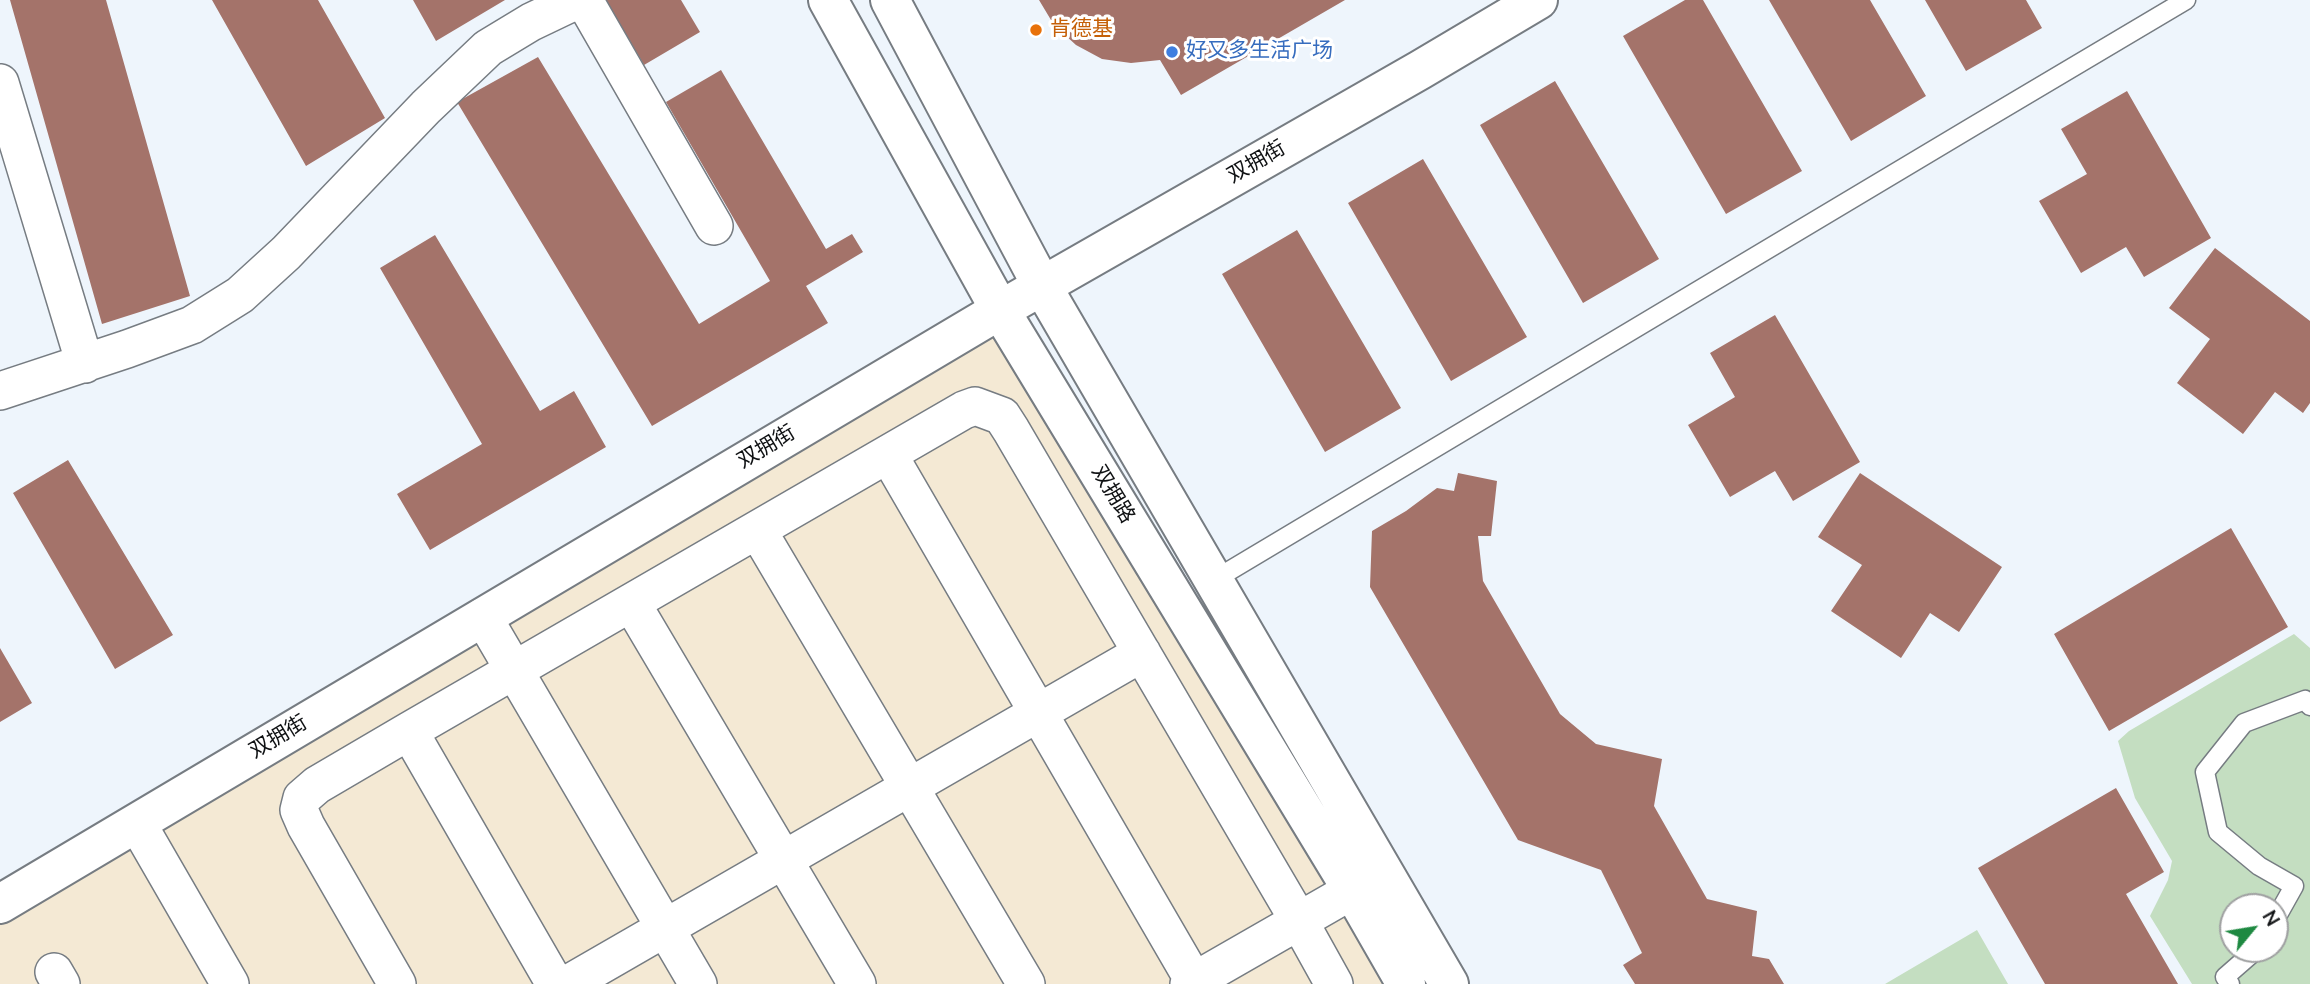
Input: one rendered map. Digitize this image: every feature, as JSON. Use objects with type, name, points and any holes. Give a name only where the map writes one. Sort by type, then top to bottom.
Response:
[{"type":"main road","name":"双拥路","points":[[828,0],[1000,310],[1367,882],[1449,984]]},
{"type":"main road","name":"双拥路","points":[[890,0],[1042,286],[1214,580],[1367,882],[1406,984]]},
{"type":"main road","name":"双拥街","points":[[0,904],[1000,310],[1538,0]]},
{"type":"street","points":[[0,391],[192,325],[240,295],[286,253],[426,107],[488,48],[531,22],[577,0]]},
{"type":"street","points":[[584,0],[714,226]]},
{"type":"street","points":[[0,83],[85,364]]},
{"type":"street","points":[[397,984],[306,826],[299,810],[303,798],[317,785],[409,731],[975,406],[1002,416],[1334,984]]},
{"type":"street","points":[[888,454],[1192,983],[1367,882]]},
{"type":"street","points":[[758,531],[1026,984]]},
{"type":"street","points":[[632,604],[857,984]]},
{"type":"street","points":[[483,617],[698,984]]},
{"type":"street","points":[[568,984],[1142,653]]},
{"type":"street","points":[[409,731],[555,984]]},
{"type":"street","points":[[136,823],[230,984]]},
{"type":"lane","points":[[1214,580],[2186,0]]},
{"type":"lane","points":[[2289,902],[2302,885],[2259,866],[2218,832],[2205,772],[2244,723],[2305,700],[2310,706]]},
{"type":"lane","points":[[2230,984],[2225,977],[2240,963]]},
{"type":"shaded area","points":[[1000,310],[1396,984],[0,984],[0,904]]},
{"type":"green space","points":[[2294,634],[2310,648],[2310,984],[2192,984],[2150,916],[2168,880],[2172,861],[2135,798],[2118,741],[2129,731]]},
{"type":"green space","points":[[1977,930],[2008,984],[1885,984]]},
{"type":"building","points":[[10,0],[106,0],[190,296],[102,324]]},
{"type":"building","points":[[212,0],[318,0],[385,118],[306,166]]},
{"type":"building","points":[[413,0],[505,0],[436,41]]},
{"type":"building","points":[[606,0],[681,0],[700,32],[644,65]]},
{"type":"building","name":"好又多生活广场","points":[[1039,0],[1345,0],[1181,95],[1160,60],[1131,63],[1102,59],[1076,45],[1054,25]]},
{"type":"building","points":[[1685,0],[1703,0],[1802,171],[1726,214],[1623,36]]},
{"type":"building","points":[[1769,0],[1870,0],[1926,96],[1851,141]]},
{"type":"building","points":[[1925,0],[2026,0],[2042,28],[1966,71]]},
{"type":"building","points":[[538,57],[699,324],[770,281],[666,102],[721,70],[826,249],[852,234],[863,252],[806,286],[828,323],[652,426],[457,102]]},
{"type":"building","points":[[1555,81],[1659,259],[1583,303],[1480,125]]},
{"type":"building","points":[[2127,91],[2211,238],[2144,277],[2126,247],[2081,273],[2039,201],[2087,174],[2061,129]]},
{"type":"building","points":[[1423,159],[1527,337],[1451,381],[1348,203]]},
{"type":"building","points":[[1297,230],[1401,408],[1325,452],[1222,274]]},
{"type":"building","points":[[435,235],[540,411],[574,391],[606,447],[430,550],[397,494],[482,444],[380,268]]},
{"type":"building","points":[[2215,248],[2310,321],[2310,403],[2303,413],[2275,392],[2243,434],[2177,383],[2210,339],[2169,308]]},
{"type":"building","points":[[1775,315],[1860,462],[1793,501],[1775,471],[1730,497],[1688,425],[1735,397],[1710,353]]},
{"type":"building","points":[[68,460],[173,635],[115,669],[13,493]]},
{"type":"building","points":[[1458,473],[1497,481],[1491,536],[1478,536],[1483,581],[1560,714],[1596,744],[1662,759],[1654,806],[1707,899],[1757,911],[1752,956],[1769,959],[1784,984],[1635,984],[1623,965],[1642,953],[1601,870],[1518,840],[1370,587],[1372,531],[1437,488],[1454,491]]},
{"type":"building","points":[[1860,473],[2002,567],[1959,632],[1930,613],[1901,658],[1831,611],[1862,565],[1818,537]]},
{"type":"building","points":[[2231,528],[2288,627],[2109,731],[2054,634]]},
{"type":"building","points":[[0,648],[32,703],[0,722]]},
{"type":"building","points":[[2116,788],[2164,872],[2126,894],[2178,984],[2045,984],[1978,868]]},
{"type":"place","name":"肯德基","points":[[1036,30]]},
{"type":"place","name":"好又多生活广场","points":[[1172,52]]}]
